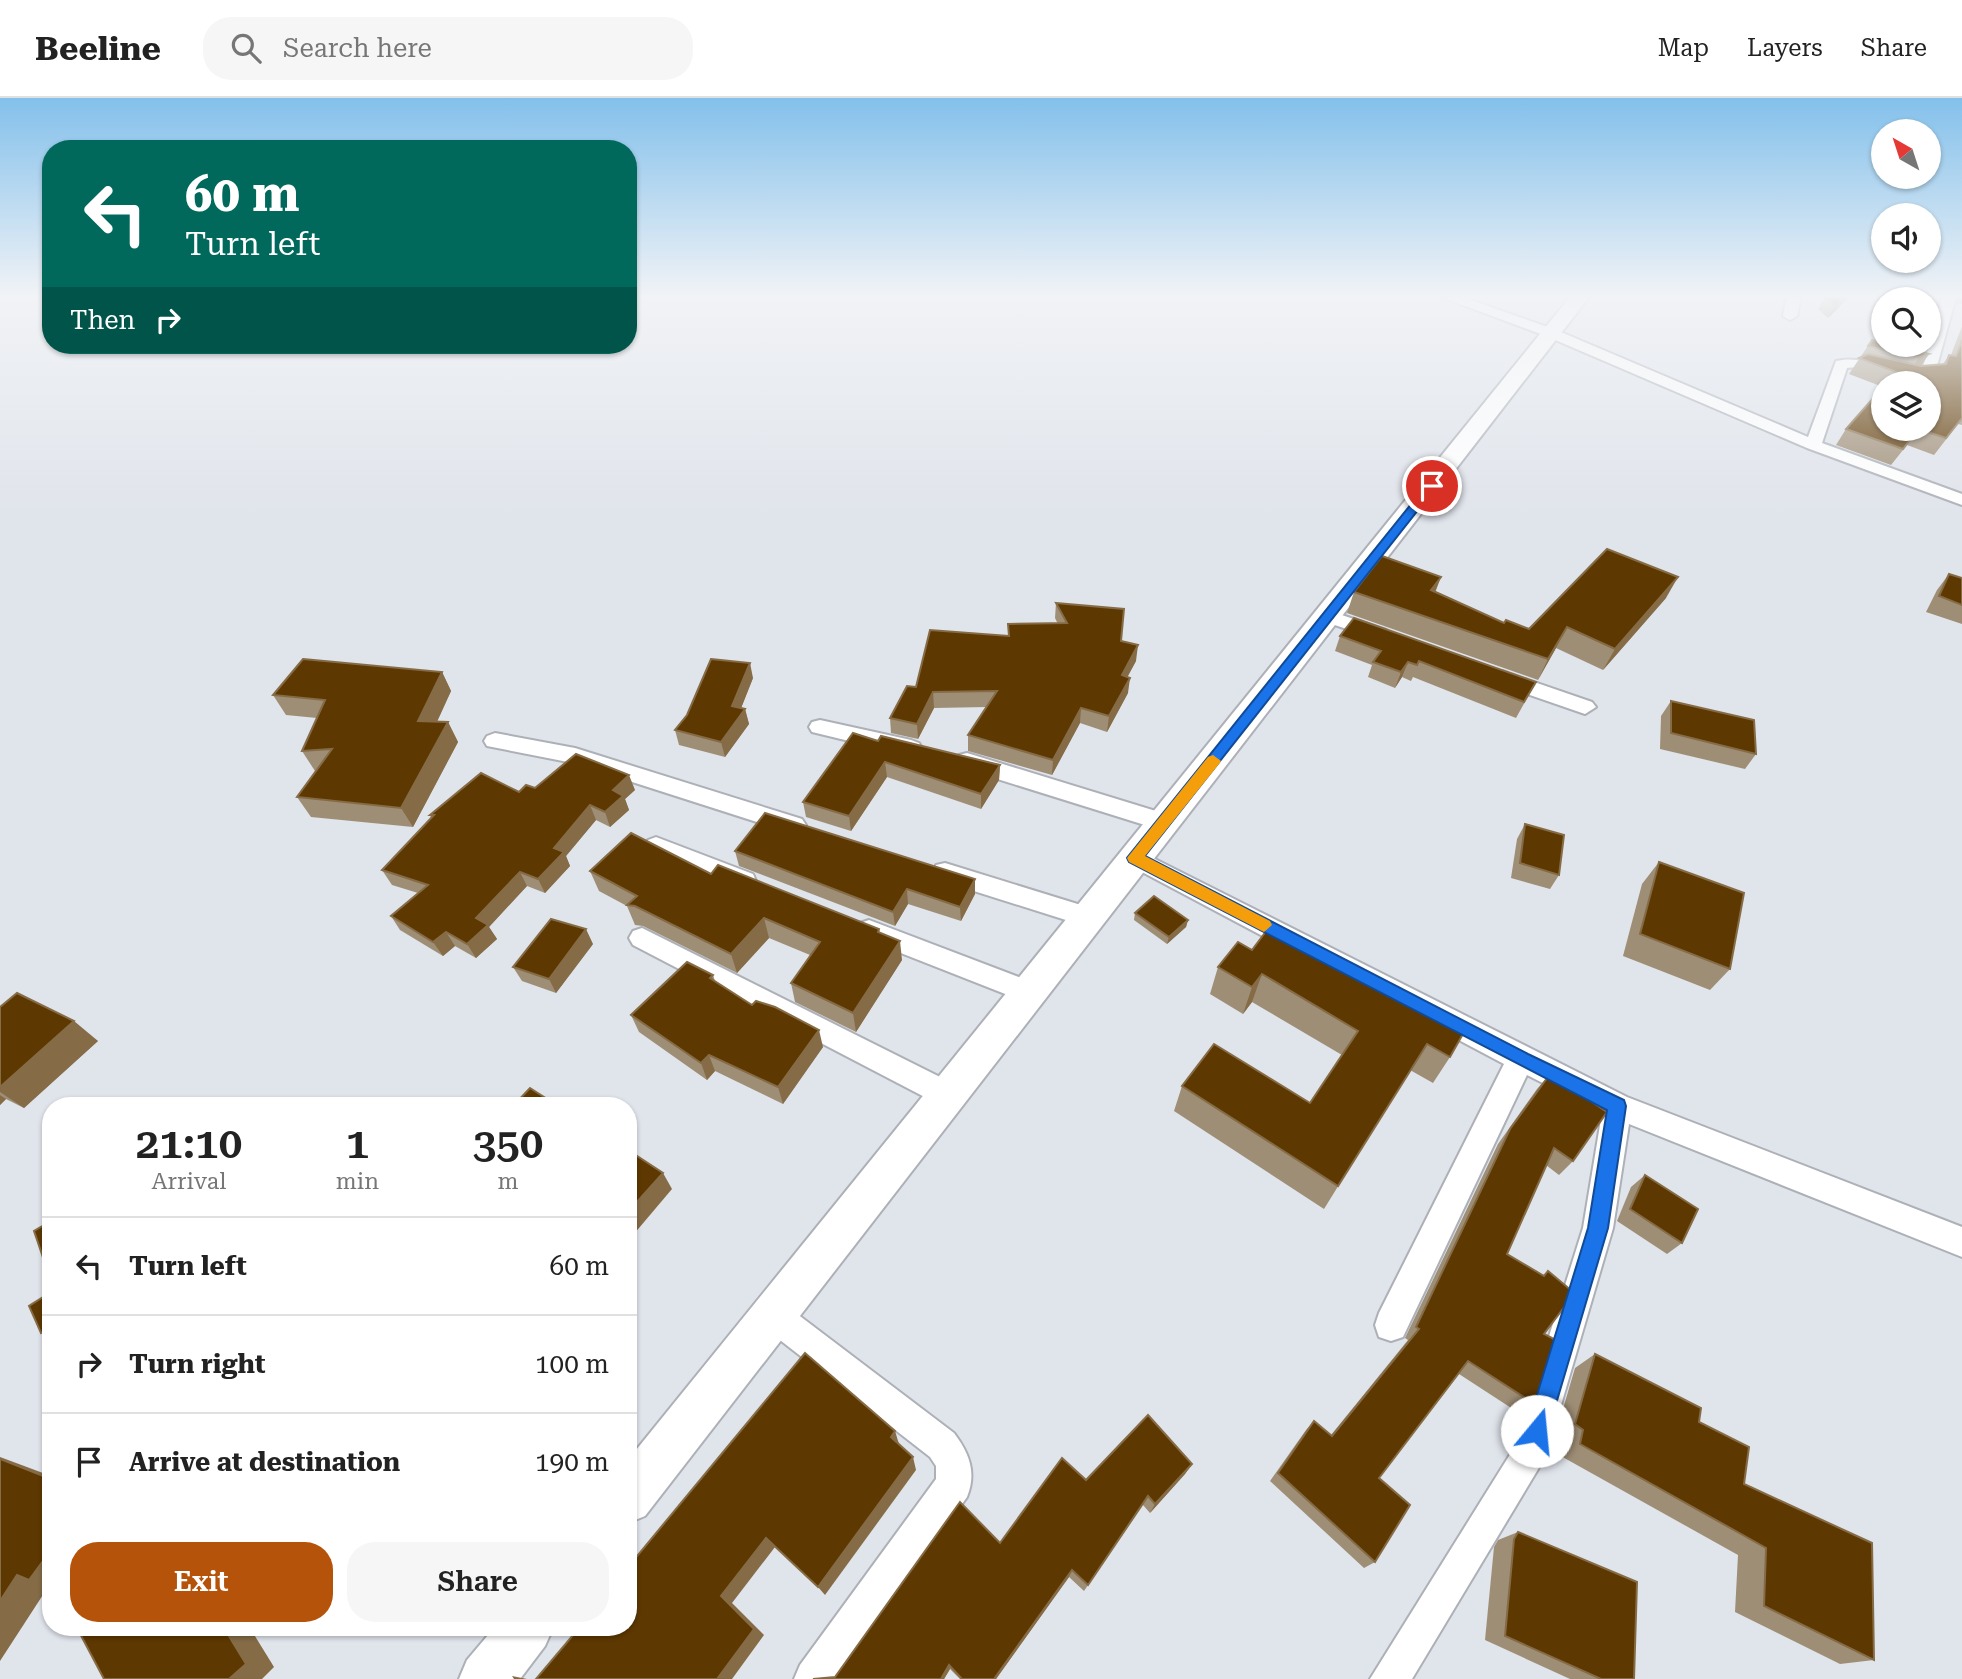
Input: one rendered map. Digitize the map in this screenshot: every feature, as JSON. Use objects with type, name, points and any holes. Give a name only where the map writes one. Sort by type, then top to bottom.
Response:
[{"type":"main road","points":[[637,1488],[1028,992],[1330,617],[1522,371]]},
{"type":"main road","points":[[486,1679],[521,1636]]},
{"type":"street","points":[[1639,371],[1813,445],[1962,500]]},
{"type":"street","points":[[1813,445],[1839,371]]},
{"type":"street","points":[[1891,371],[1912,376],[1929,374],[1930,371]]},
{"type":"street","points":[[1330,617],[1394,639]]},
{"type":"street","points":[[1483,671],[1585,707]]},
{"type":"street","points":[[820,727],[989,766],[1164,822]]},
{"type":"street","points":[[495,741],[575,756],[811,830]]},
{"type":"street","points":[[656,846],[771,891]]},
{"type":"street","points":[[1135,858],[1521,1059],[1617,1106],[1962,1242]]},
{"type":"street","points":[[917,863],[1088,917]]},
{"type":"street","points":[[848,922],[1028,992]]},
{"type":"street","points":[[642,938],[948,1095]]},
{"type":"street","points":[[1391,1325],[1521,1059]]},
{"type":"street","points":[[1390,1679],[1529,1456],[1598,1228],[1617,1106]]},
{"type":"street","points":[[774,1315],[942,1445],[953,1461],[954,1484],[814,1679]]},
{"type":"building","points":[[1893,371],[1962,371],[1962,418],[1946,438],[1941,436],[1941,371]]},
{"type":"building","points":[[1871,401],[1871,438],[1846,429]]},
{"type":"building","points":[[1880,441],[1909,441],[1903,449]]},
{"type":"building","points":[[1607,549],[1678,577],[1615,649],[1567,627],[1548,659],[1354,592],[1382,556],[1441,577],[1431,590],[1504,623],[1506,620],[1529,629]]},
{"type":"building","points":[[1949,574],[1962,578],[1962,605],[1939,596]]},
{"type":"building","points":[[1056,603],[1124,609],[1121,641],[1138,645],[1122,675],[1130,678],[1109,716],[1081,708],[1053,760],[968,735],[997,691],[933,692],[917,724],[890,718],[907,686],[916,687],[930,630],[1009,636],[1008,624],[1067,623]]},
{"type":"building","points":[[1354,618],[1536,682],[1524,702],[1419,661],[1417,665],[1408,662],[1401,672],[1373,662],[1381,651],[1340,636]]},
{"type":"building","points":[[303,659],[442,672],[418,721],[448,722],[401,808],[297,797],[332,749],[302,751],[325,700],[273,695]]},
{"type":"building","points":[[711,659],[750,663],[732,706],[745,709],[721,742],[675,730],[687,715]]},
{"type":"building","points":[[1671,701],[1754,720],[1756,754],[1671,733]]},
{"type":"building","points":[[853,733],[878,741],[881,736],[1000,765],[981,794],[885,762],[849,816],[803,802]]},
{"type":"building","points":[[576,754],[629,775],[613,790],[623,796],[605,812],[590,805],[554,848],[564,852],[538,879],[520,872],[476,918],[488,925],[467,944],[446,932],[433,942],[391,916],[428,885],[382,870],[434,815],[430,815],[481,773],[519,792],[526,785],[535,788]]},
{"type":"building","points":[[765,813],[975,879],[960,907],[907,889],[893,912],[735,851]]},
{"type":"building","points":[[1525,824],[1564,835],[1559,875],[1520,863]]},
{"type":"building","points":[[631,833],[711,874],[718,865],[879,929],[878,932],[900,941],[853,1013],[791,983],[820,942],[764,918],[731,954],[635,906],[627,905],[637,896],[590,871]]},
{"type":"building","points":[[1659,862],[1744,893],[1730,969],[1640,934]]},
{"type":"building","points":[[1154,896],[1188,920],[1169,937],[1135,913]]},
{"type":"building","points":[[551,919],[586,929],[549,979],[513,967]]},
{"type":"building","points":[[1270,926],[1463,1034],[1450,1057],[1427,1044],[1338,1186],[1182,1086],[1214,1044],[1310,1103],[1358,1031],[1262,974],[1252,987],[1218,967],[1238,942],[1252,950]]},
{"type":"building","points":[[687,962],[713,975],[710,978],[752,1005],[756,1001],[775,1007],[819,1030],[778,1087],[709,1055],[701,1063],[631,1015]]},
{"type":"building","points":[[17,993],[74,1021],[0,1087],[0,1007]]},
{"type":"building","points":[[1550,1074],[1607,1112],[1573,1161],[1554,1148],[1507,1254],[1544,1276],[1548,1271],[1572,1291],[1568,1302],[1544,1334],[1556,1340],[1536,1405],[1468,1361],[1379,1478],[1410,1505],[1375,1562],[1278,1473],[1314,1421],[1332,1436],[1419,1329],[1416,1327],[1510,1129]]},
{"type":"building","points":[[530,1088],[544,1097],[522,1097]]},
{"type":"building","points":[[637,1156],[663,1173],[637,1202]]},
{"type":"building","points":[[1645,1175],[1698,1209],[1682,1243],[1630,1209]]},
{"type":"building","points":[[42,1226],[42,1254],[34,1231]]},
{"type":"building","points":[[42,1298],[41,1333],[29,1306]]},
{"type":"building","points":[[805,1353],[895,1431],[891,1437],[913,1457],[818,1587],[766,1538],[721,1596],[754,1629],[717,1679],[536,1679],[572,1636],[637,1636],[637,1556]]},
{"type":"building","points":[[1595,1354],[1701,1408],[1699,1422],[1749,1447],[1744,1484],[1872,1543],[1874,1660],[1764,1606],[1766,1548],[1580,1444],[1583,1430],[1575,1424]]},
{"type":"building","points":[[1148,1415],[1192,1464],[1155,1504],[1148,1496],[1088,1585],[1072,1570],[994,1679],[962,1679],[949,1665],[941,1679],[813,1679],[835,1677],[960,1502],[1000,1543],[1062,1458],[1086,1480]]},
{"type":"building","points":[[0,1459],[42,1475],[42,1562],[29,1580],[17,1575],[0,1601]]},
{"type":"building","points":[[1518,1532],[1637,1582],[1634,1679],[1601,1679],[1505,1636],[1514,1539]]},
{"type":"building","points":[[81,1636],[229,1636],[246,1664],[229,1679],[104,1679]]},
{"type":"slow traffic","points":[[1213,761],[1135,858],[1264,925]]},
{"type":"route","points":[[1432,486],[1135,858],[1521,1059],[1617,1106],[1598,1228],[1537,1431]]}]
